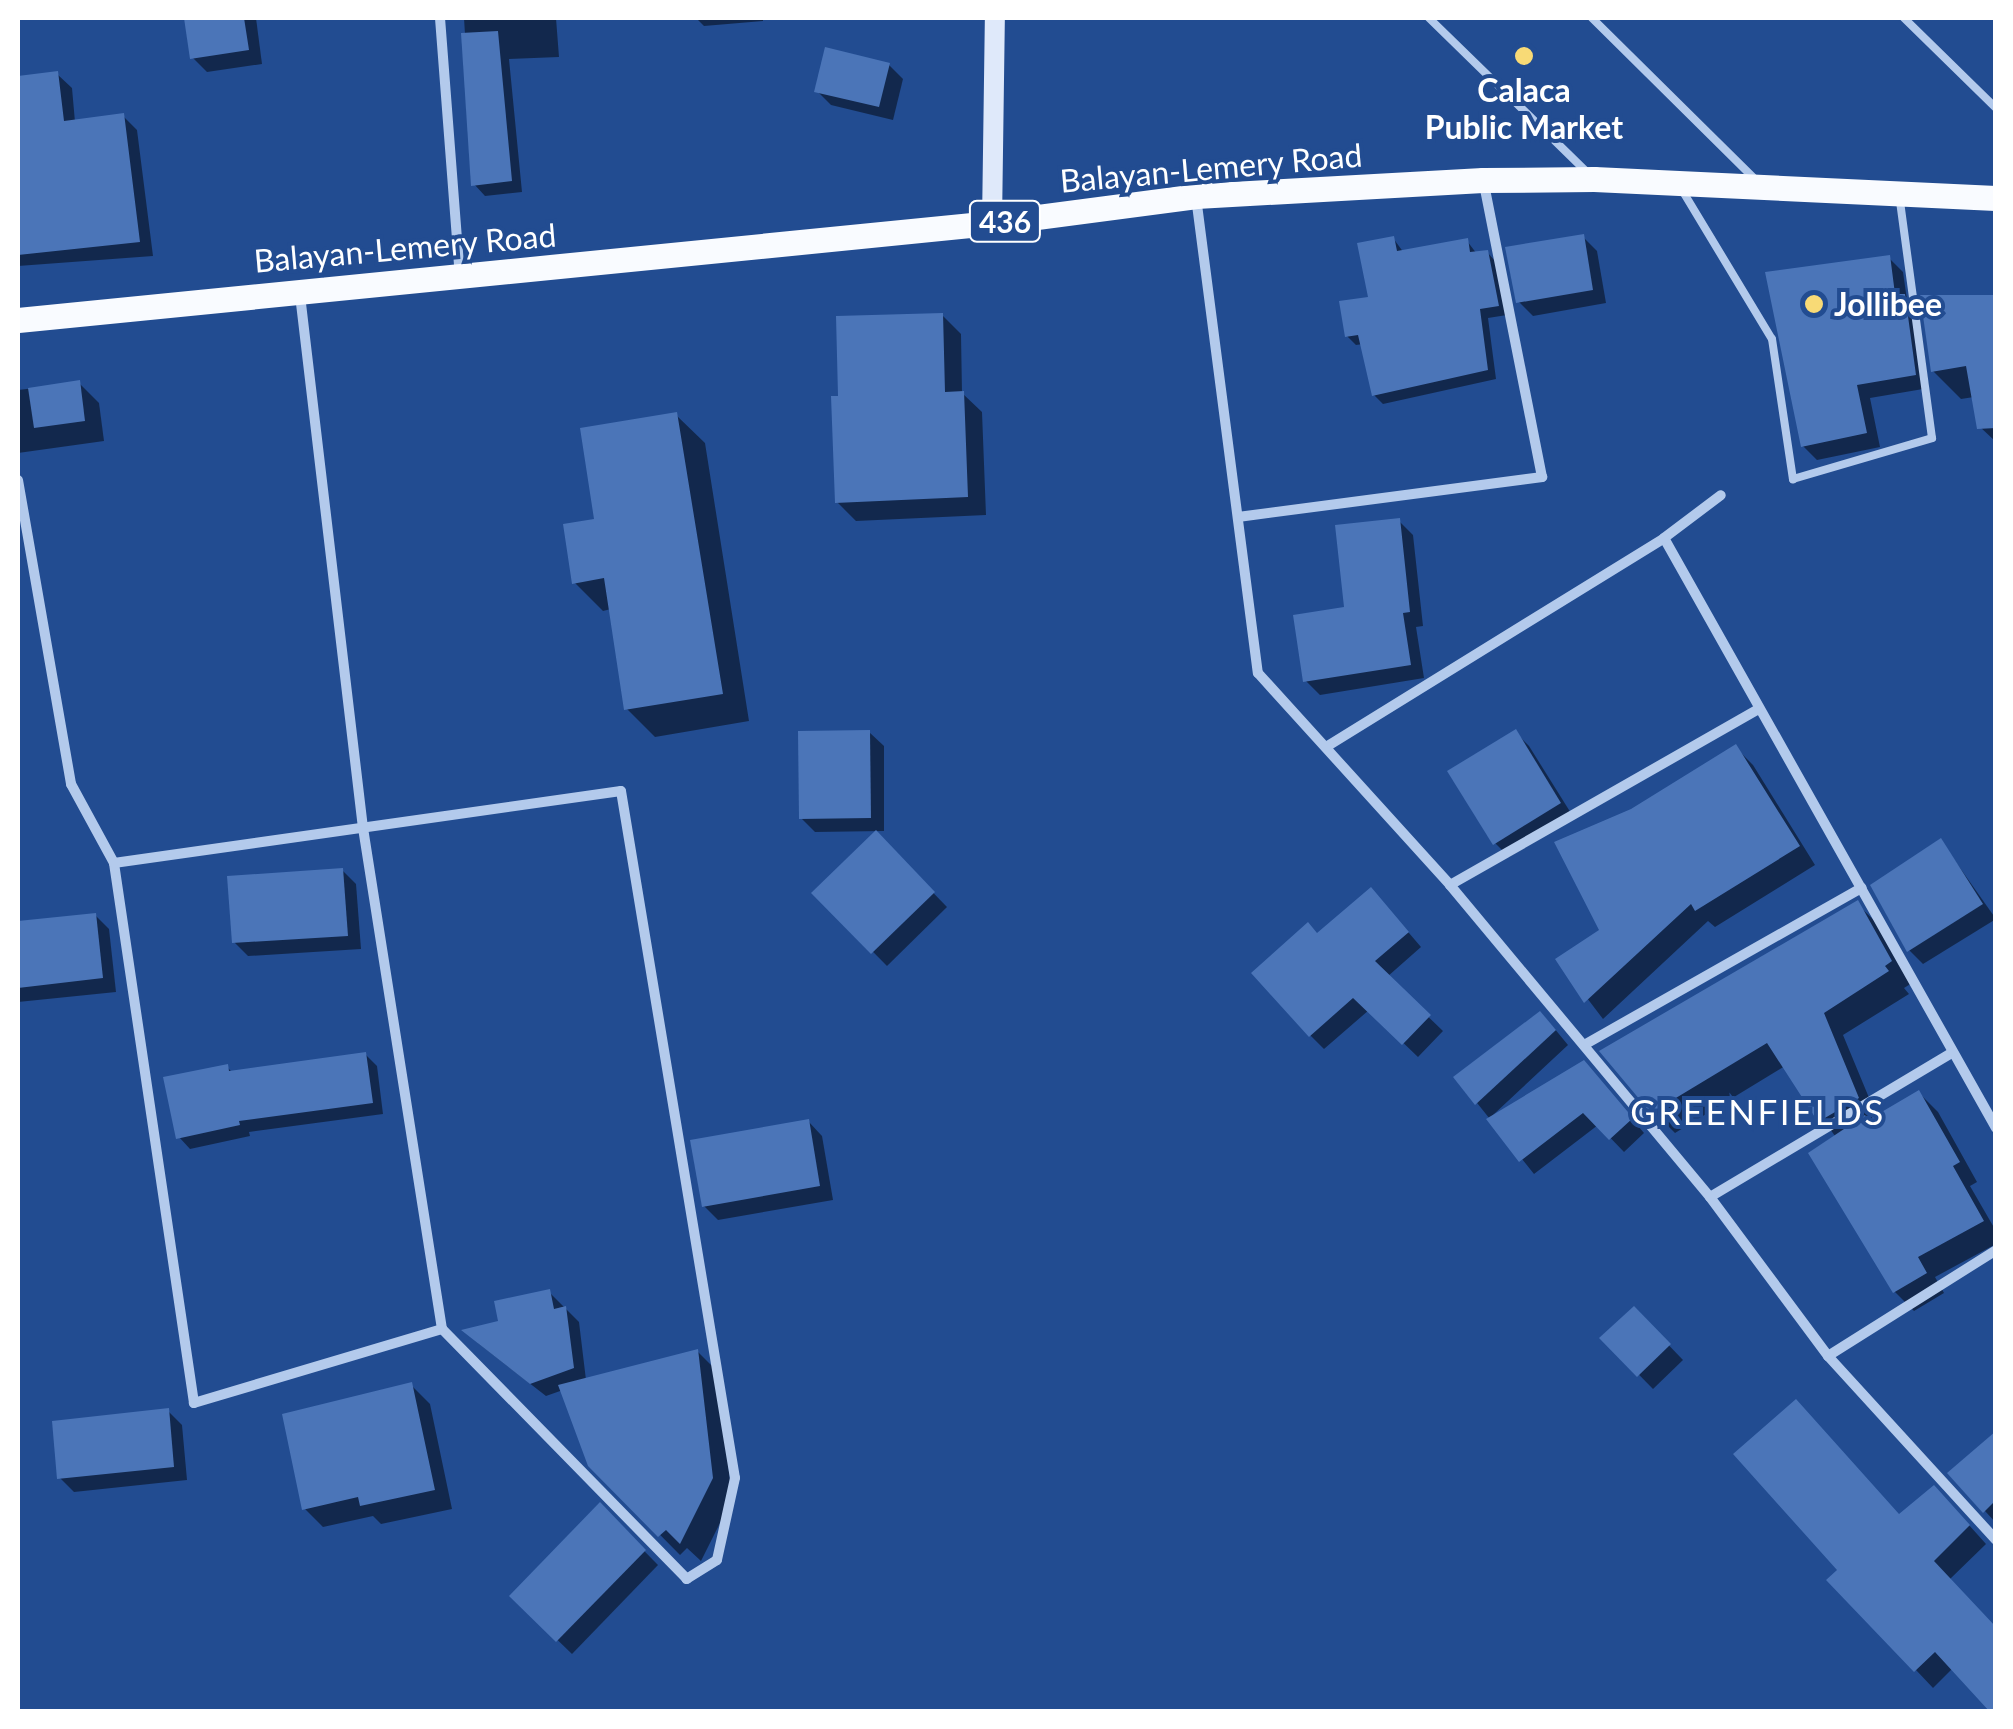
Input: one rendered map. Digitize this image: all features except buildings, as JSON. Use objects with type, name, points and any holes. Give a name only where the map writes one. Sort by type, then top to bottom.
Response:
[{"type":"main road","name":"Balayan-Lemery Road","points":[[18,320],[992,223],[1196,196],[1482,180],[1594,180],[1760,184],[1996,198]]},
{"type":"street","points":[[440,18],[460,276]]},
{"type":"street","points":[[992,223],[995,18]]},
{"type":"street","points":[[1238,517],[1542,477],[1482,180]]},
{"type":"street","points":[[1196,196],[1258,673],[1450,886],[1584,1045],[1710,1197],[1828,1356],[1996,1540]]},
{"type":"street","points":[[114,862],[363,828],[621,791],[735,1478],[716,1560],[687,1578],[442,1329],[363,828],[300,289]]},
{"type":"street","points":[[18,480],[71,784],[114,862],[194,1403],[442,1329]]},
{"type":"street","points":[[1326,747],[1664,538],[1721,495]]},
{"type":"street","points":[[1664,538],[1757,710],[1862,888],[1950,1054],[1996,1128]]},
{"type":"street","points":[[1450,886],[1757,710]]},
{"type":"street","points":[[1584,1045],[1862,888]]},
{"type":"street","points":[[1710,1197],[1950,1054]]},
{"type":"street","points":[[1828,1356],[1996,1250]]},
{"type":"lane","points":[[1430,18],[1594,180]]},
{"type":"lane","points":[[1592,18],[1760,184]]},
{"type":"lane","points":[[1904,18],[1996,108]]},
{"type":"lane","points":[[1677,182],[1772,339],[1792,479],[1932,438],[1899,192]]},
{"type":"place","name":"Calaca Public Market","points":[[1524,56]]},
{"type":"place","name":"Jollibee","points":[[1814,304]]},
{"type":"district","name":"GREENFIELDS","points":[[1758,1111]]}]
